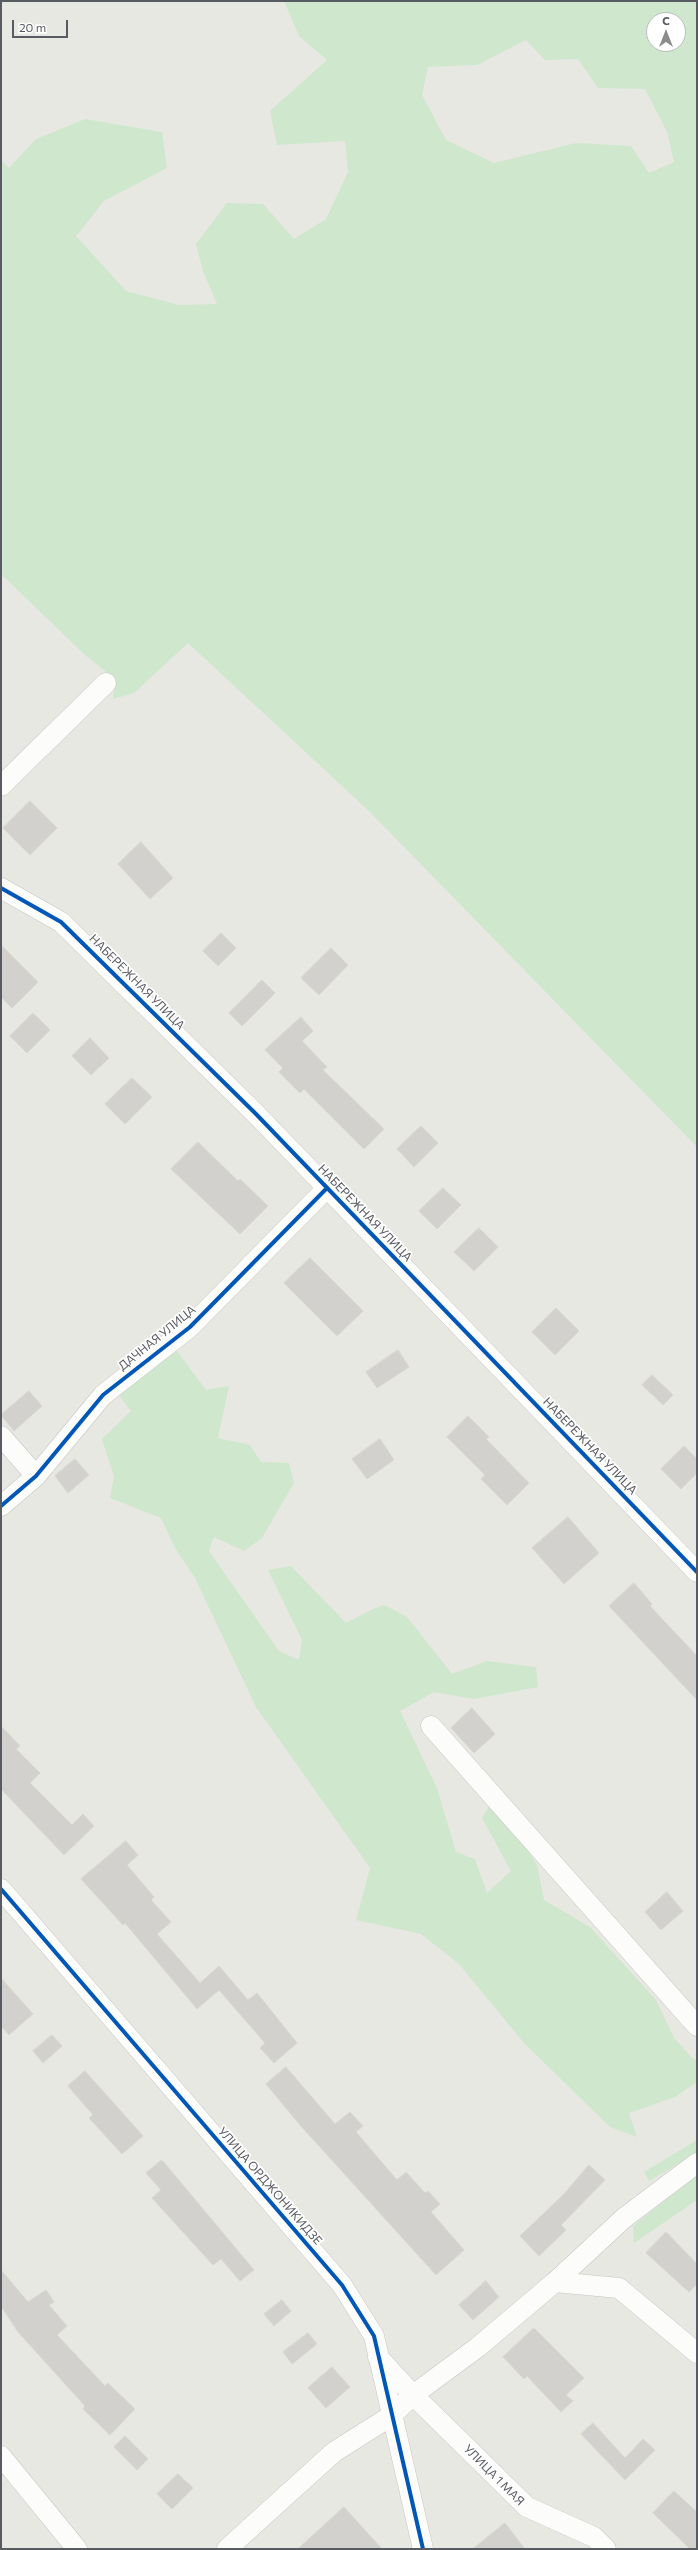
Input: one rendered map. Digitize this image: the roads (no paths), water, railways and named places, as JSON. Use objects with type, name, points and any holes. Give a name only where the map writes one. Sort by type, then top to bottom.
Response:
[{"type":"street","points":[[1,786],[106,683]]},
{"type":"street","name":"НАБЕРЕЖНАЯ УЛИЦА","points":[[1,888],[61,922],[256,1114],[697,1572]]},
{"type":"street","name":"ДАЧНАЯ УЛИЦА","points":[[1,1506],[36,1476],[103,1395],[190,1327],[327,1188]]},
{"type":"street","points":[[1,1436],[36,1476]]},
{"type":"street","points":[[431,1726],[697,2026]]},
{"type":"street","name":"УЛИЦА ОРДЖОНИКИДЗЕ","points":[[1,1889],[342,2285],[374,2336],[391,2416],[423,2549]]},
{"type":"street","points":[[227,2549],[334,2452],[391,2416],[413,2396],[478,2347],[555,2282],[624,2218],[697,2163]]},
{"type":"street","points":[[555,2282],[619,2288],[697,2353]]},
{"type":"street","name":"УЛИЦА 1 МАЯ","points":[[378,2357],[413,2396],[527,2507],[594,2537],[606,2549]]},
{"type":"street","points":[[1,2456],[77,2549]]}]
